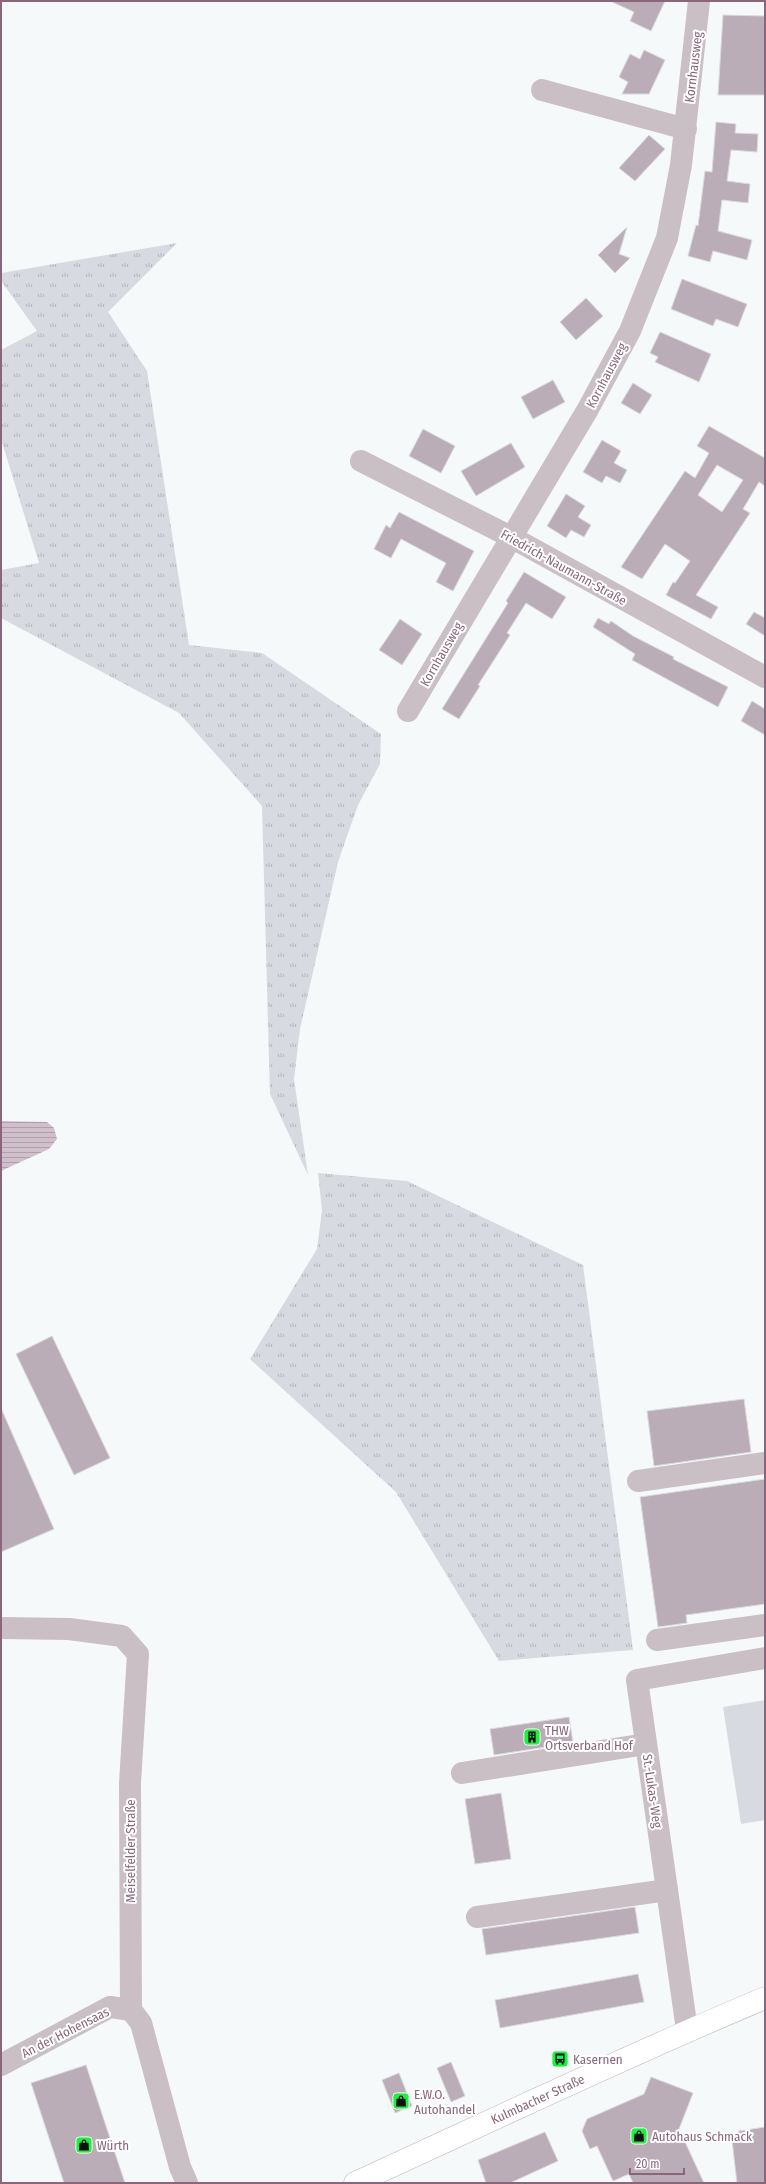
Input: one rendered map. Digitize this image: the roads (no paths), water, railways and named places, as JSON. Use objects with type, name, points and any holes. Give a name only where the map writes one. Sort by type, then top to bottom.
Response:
[{"type":"main road","name":"Kulmbacher Straße","points":[[355,2183],[570,2085],[606,2066],[687,2030],[765,1998]]},
{"type":"street","name":"Kornhausweg","points":[[408,711],[588,409],[630,331],[667,238],[681,165],[686,129],[699,1]]},
{"type":"street","points":[[542,90],[686,129]]},
{"type":"street","name":"Friedrich-Naumann-Straße","points":[[361,461],[511,537],[765,677]]},
{"type":"street","points":[[638,1481],[765,1463]]},
{"type":"street","points":[[657,1640],[765,1625]]},
{"type":"street","name":"Meiselfelder Straße","points":[[1,1628],[69,1629],[122,1636],[138,1654],[130,1783],[131,2010]]},
{"type":"street","name":"St.-Lukas-Weg","points":[[687,2030],[637,1680],[765,1658]]},
{"type":"street","points":[[462,1773],[646,1744]]},
{"type":"street","points":[[477,1917],[667,1890]]},
{"type":"street","name":"An der Hohensaas","points":[[1,2065],[110,2007],[131,2010]]},
{"type":"street","points":[[131,2010],[141,2023],[180,2167],[187,2183]]},
{"type":"place","name":"THW Ortsverband Hof","points":[[532,1737]]},
{"type":"place","name":"Kasernen","points":[[560,2059]]},
{"type":"place","name":"E.W.O. Autohandel","points":[[401,2101]]},
{"type":"place","name":"Autohaus Schmack","points":[[639,2136]]},
{"type":"place","name":"Würth","points":[[84,2145]]}]
